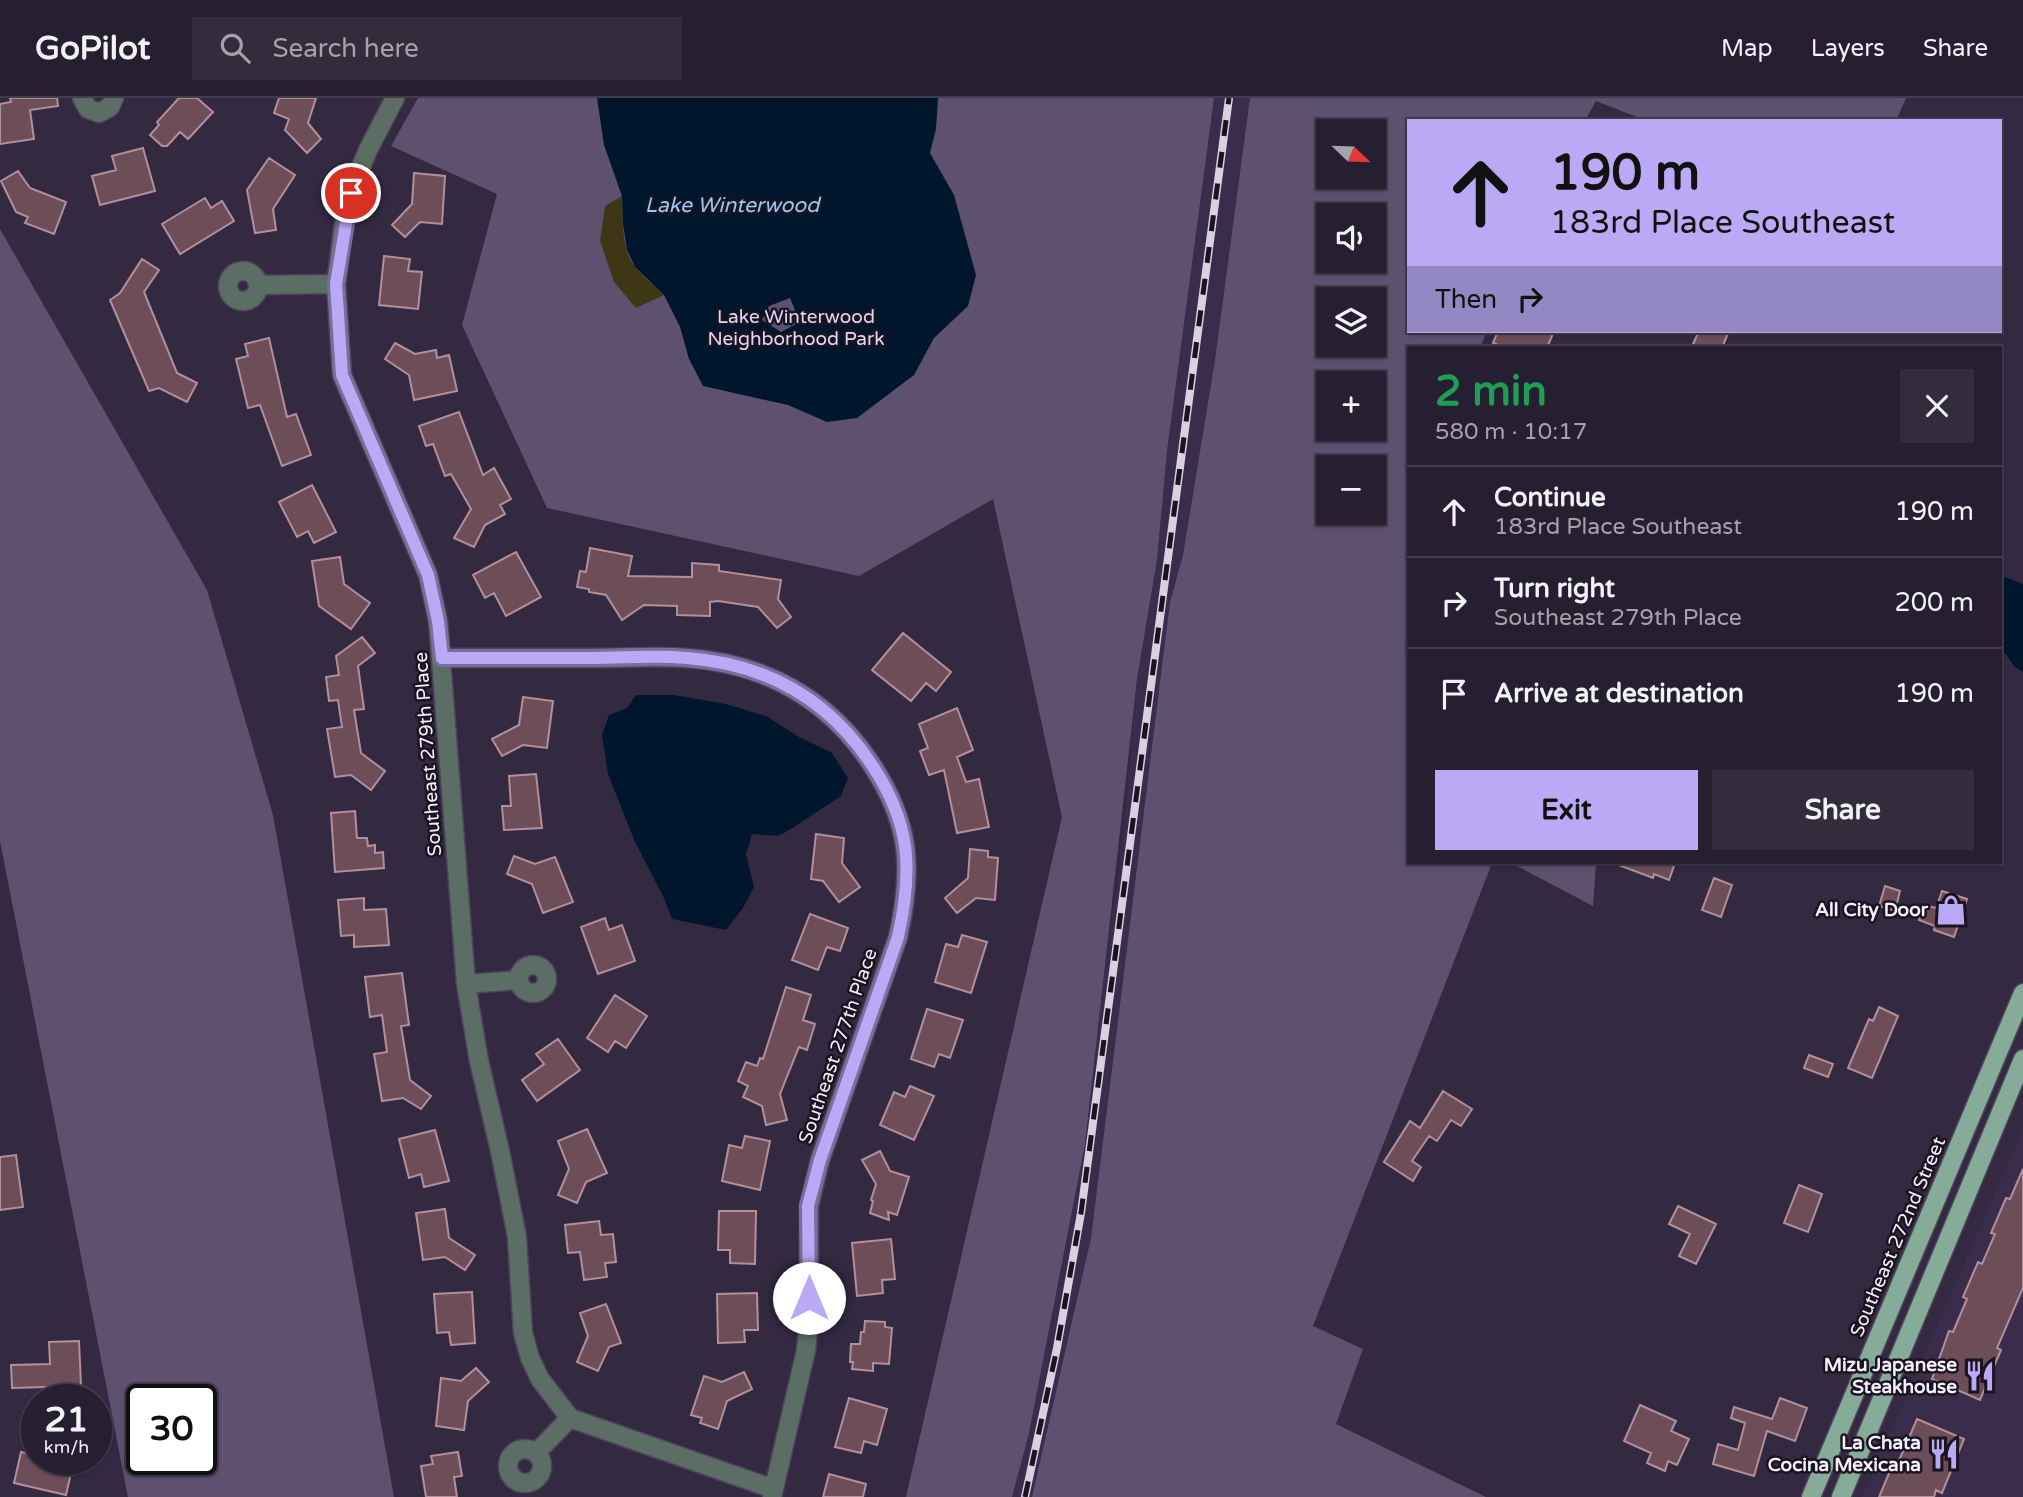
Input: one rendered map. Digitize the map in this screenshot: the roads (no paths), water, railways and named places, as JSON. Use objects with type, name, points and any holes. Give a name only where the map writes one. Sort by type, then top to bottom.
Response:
[{"type":"main road","name":"Southeast 272nd Street","points":[[1811,1497],[2023,993]]},
{"type":"main road","points":[[1841,1497],[2023,1059]]},
{"type":"street","points":[[82,98],[88,109],[99,113],[110,107],[114,98]]},
{"type":"street","name":"Southeast 279th Place","points":[[395,98],[368,150],[351,193],[336,284],[342,375],[428,575],[438,621],[442,658],[466,984],[478,1061],[517,1237],[523,1333],[530,1358],[540,1379],[570,1418]]},
{"type":"street","points":[[258,285],[336,284]]},
{"type":"street","name":"Southeast 277th Place","points":[[442,658],[686,658],[754,670],[813,701],[842,725],[879,776],[898,816],[908,868],[905,903],[898,937],[820,1160],[808,1206],[809,1321],[806,1350],[773,1493]]},
{"type":"street","points":[[466,984],[519,980]]},
{"type":"street","points":[[536,1453],[570,1418],[773,1493]]},
{"type":"water","name":"Lake Winterwood","points":[[597,98],[938,98],[936,129],[930,153],[954,195],[976,275],[968,306],[934,338],[914,375],[857,418],[827,422],[788,405],[703,386],[689,359],[680,327],[664,295],[635,267],[627,250],[622,196],[604,145]],"holes":[[[790,298],[800,322],[781,332],[762,320],[769,306]]]},
{"type":"water","points":[[2002,576],[2023,584],[2023,672],[2015,667],[2002,650]]},
{"type":"water","points":[[636,695],[674,695],[726,704],[766,716],[799,737],[832,753],[848,778],[841,796],[794,827],[778,836],[752,834],[746,854],[754,887],[743,908],[726,930],[672,919],[635,842],[608,774],[602,735],[609,715],[627,708]]},
{"type":"railway","points":[[1025,1497],[1057,1348],[1081,1213],[1229,98]]},
{"type":"place","name":"All City Door","points":[[1951,910]]},
{"type":"place","name":"Mizu Japanese Steakhouse","points":[[1980,1376]]},
{"type":"place","name":"La Chata Cocina Mexicana","points":[[1944,1454]]},
{"type":"park label","name":"Lake Winterwood Neighborhood Park","points":[[796,328]]}]
